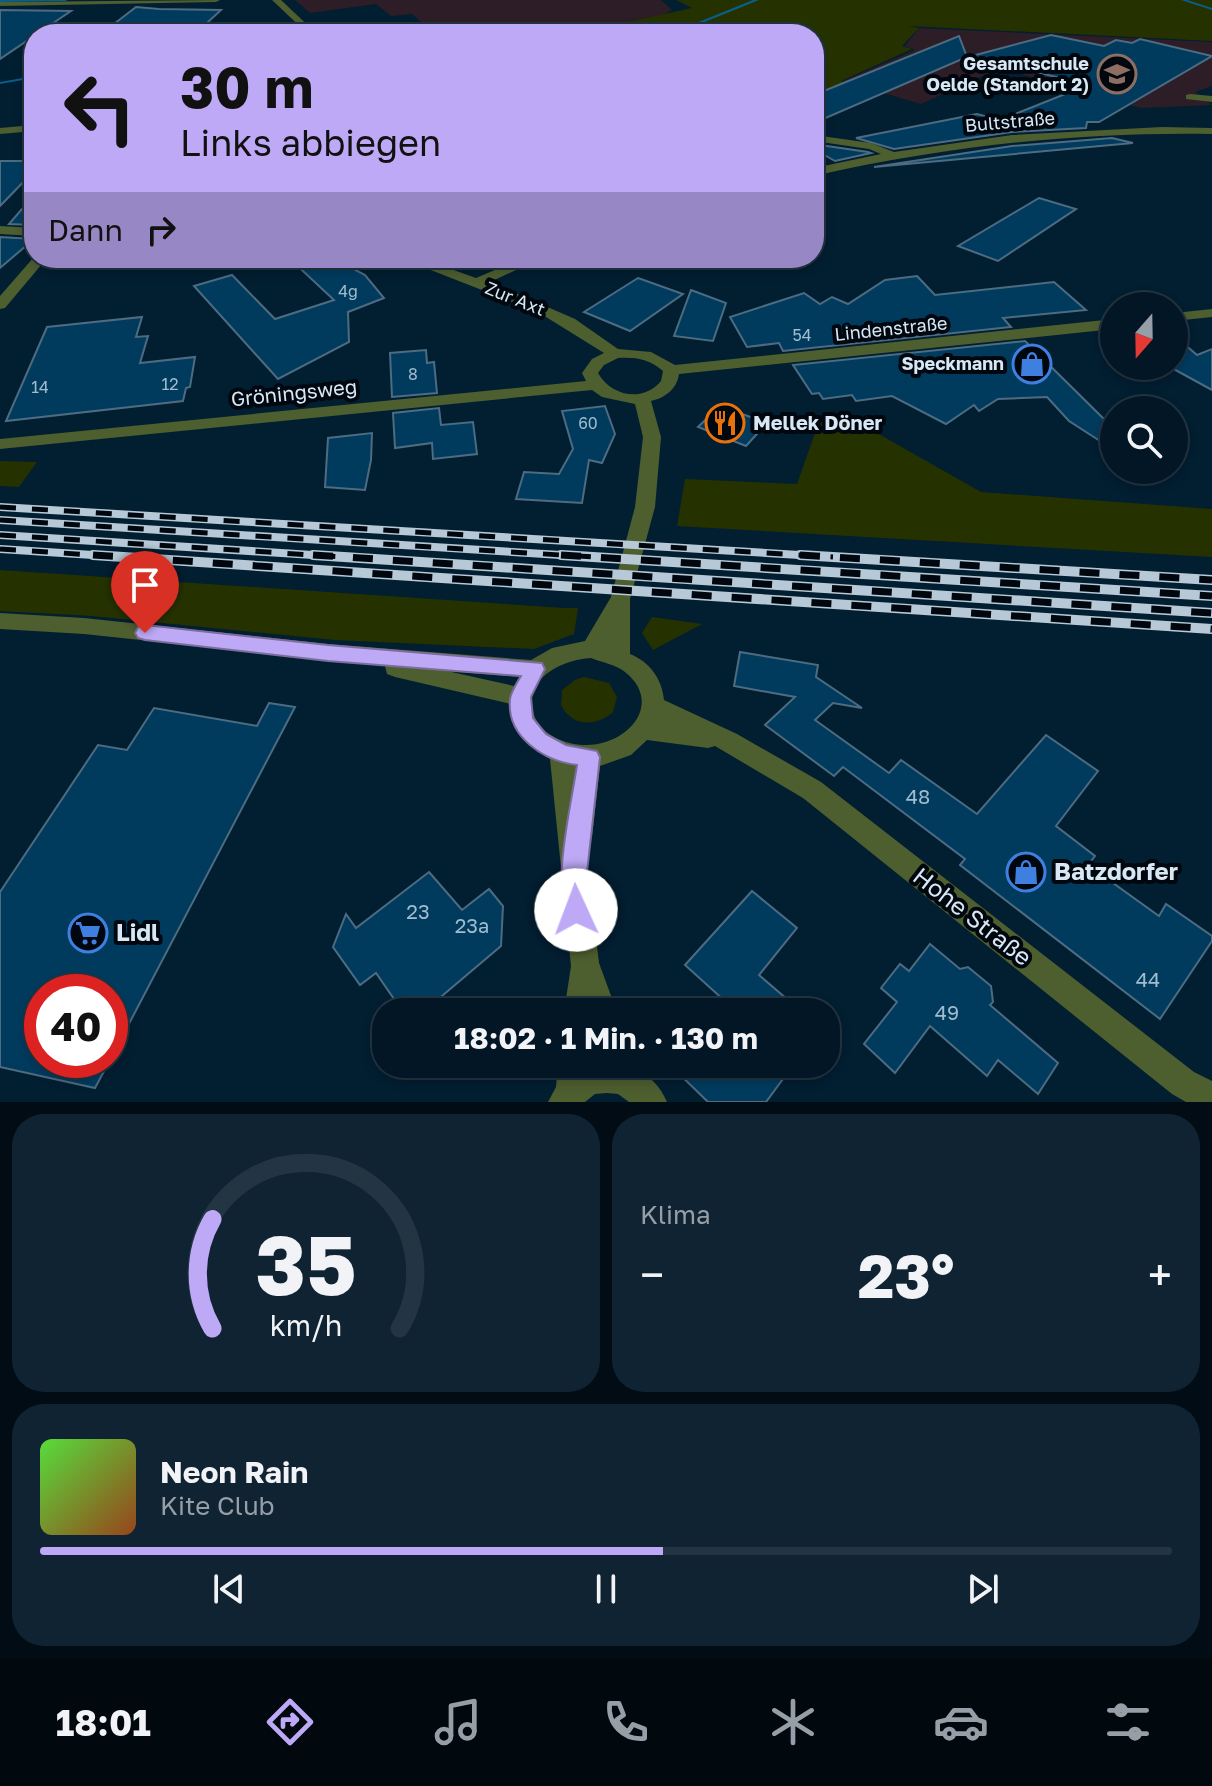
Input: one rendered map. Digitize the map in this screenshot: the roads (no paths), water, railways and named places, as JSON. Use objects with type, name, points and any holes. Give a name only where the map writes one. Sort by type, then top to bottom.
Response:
[{"type":"street","points":[[117,3],[183,0]]},
{"type":"street","points":[[0,4],[216,0]]},
{"type":"street","points":[[276,0],[302,24]]},
{"type":"street","points":[[1190,97],[1212,99]]},
{"type":"street","points":[[0,131],[24,129]]},
{"type":"street","name":"Bultstraße","points":[[824,170],[890,154],[1126,129],[1212,131]]},
{"type":"street","points":[[824,139],[871,146],[890,154]]},
{"type":"street","points":[[0,230],[24,231]]},
{"type":"street","points":[[0,305],[31,268]]},
{"type":"street","name":"Zur Axt","points":[[435,268],[564,319],[596,337],[615,354]]},
{"type":"street","points":[[476,283],[511,268]]},
{"type":"street","points":[[1188,316],[1212,313]]},
{"type":"street","name":"Lindenstraße","points":[[671,370],[1100,325]]},
{"type":"street","points":[[615,354],[655,357],[671,370],[672,379],[668,388],[642,399],[623,399],[605,394],[593,385],[590,373],[598,362],[615,354]]},
{"type":"street","name":"Gröningsweg","points":[[0,444],[593,385]]},
{"type":"street","points":[[619,655],[621,597],[645,507],[652,437],[642,399]]},
{"type":"street","points":[[592,649],[621,597]]},
{"type":"street","points":[[0,621],[84,626],[328,653],[535,669]]},
{"type":"street","points":[[592,649],[619,655],[642,670],[654,693],[652,718],[639,738],[616,752],[589,757],[562,754],[538,740],[523,720],[520,697],[535,669],[571,650],[592,649]]},
{"type":"street","points":[[328,653],[520,697]]},
{"type":"street","name":"Hohe Straße","points":[[653,705],[728,741],[812,790],[1183,1083],[1212,1099]]},
{"type":"street","name":"Hohe Straße","points":[[644,730],[728,741]]},
{"type":"street","points":[[562,754],[584,963],[580,998]]},
{"type":"street","points":[[575,872],[589,757]]},
{"type":"street","points":[[584,963],[597,998]]},
{"type":"street","points":[[570,1086],[596,1078]]},
{"type":"street","points":[[630,1078],[651,1102]]},
{"type":"waterway","points":[[696,24],[757,0]]},
{"type":"waterway","points":[[1183,0],[1212,9]]},
{"type":"waterway","points":[[0,1],[65,1]]},
{"type":"waterway","points":[[0,83],[24,79]]},
{"type":"railway","points":[[0,507],[829,557]]},
{"type":"railway","points":[[0,520],[567,555]]},
{"type":"railway","points":[[0,535],[344,557]]},
{"type":"railway","points":[[0,549],[93,555]]},
{"type":"railway","points":[[93,555],[124,557]]},
{"type":"railway","points":[[93,555],[1212,629]]},
{"type":"railway","points":[[313,555],[344,557]]},
{"type":"railway","points":[[561,555],[567,555]]},
{"type":"railway","points":[[567,555],[593,557]]},
{"type":"railway","points":[[567,555],[1212,596]]},
{"type":"railway","points":[[800,555],[829,557]]},
{"type":"railway","points":[[344,557],[1212,613]]},
{"type":"railway","points":[[829,557],[1212,580]]},
{"type":"place","name":"Gesamtschule Oelde (Standort 2)","points":[[1117,74]]},
{"type":"place","name":"Speckmann","points":[[1032,364]]},
{"type":"place","name":"Mellek Döner","points":[[725,423]]},
{"type":"place","name":"Batzdorfer","points":[[1026,872]]},
{"type":"place","name":"Lidl","points":[[88,933]]}]
